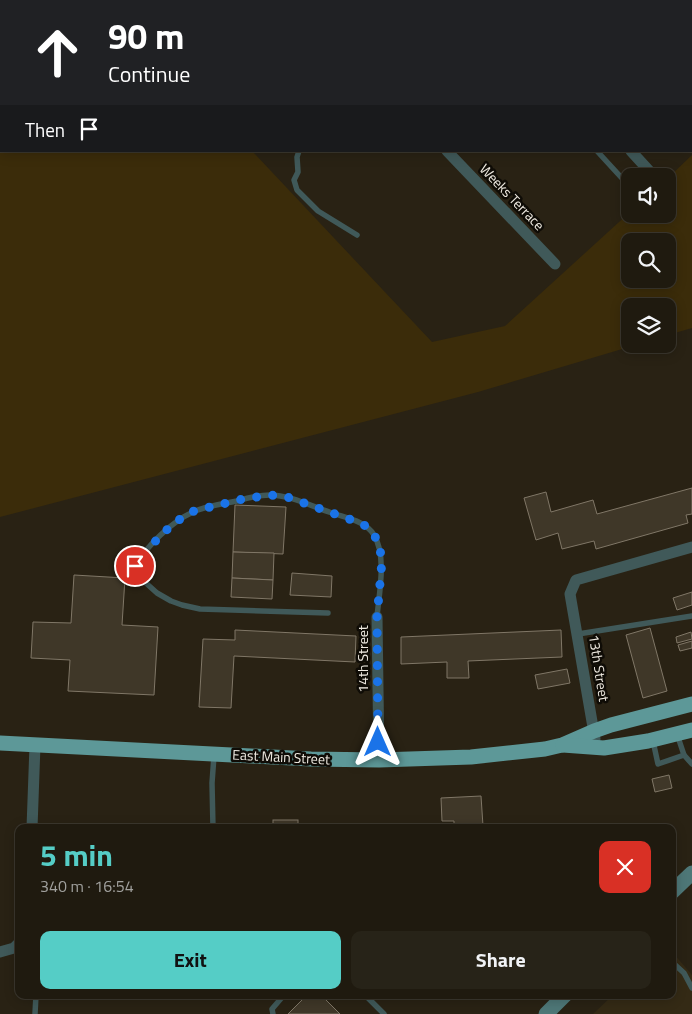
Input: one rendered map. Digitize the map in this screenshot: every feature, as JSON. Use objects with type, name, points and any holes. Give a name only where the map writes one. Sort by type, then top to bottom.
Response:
[{"type":"highway","name":"East Main Street","points":[[0,744],[311,759],[379,760],[471,756],[562,745],[594,731],[692,704]]},
{"type":"highway","name":"East Main Street","points":[[562,745],[597,748],[615,747],[692,730]]},
{"type":"main road","points":[[676,888],[692,873]]},
{"type":"main road","points":[[546,1014],[561,999]]},
{"type":"street","name":"Weeks Terrace","points":[[449,152],[554,264]]},
{"type":"street","points":[[632,152],[646,168]]},
{"type":"street","name":"13th Street","points":[[597,748],[570,594],[576,580],[692,547]]},
{"type":"street","name":"14th Street","points":[[377,617],[379,760]]},
{"type":"street","points":[[32,824],[35,745]]},
{"type":"street","points":[[0,952],[15,947]]},
{"type":"lane","points":[[299,152],[298,172],[294,180],[297,190],[318,211],[357,235]]},
{"type":"lane","points":[[598,152],[621,177]]},
{"type":"lane","points":[[328,613],[200,609],[182,606],[157,593],[137,575],[135,566],[162,534],[177,521],[194,511],[243,499],[270,495],[287,497],[363,524],[373,533],[379,544],[382,561],[377,617]]},
{"type":"lane","points":[[578,634],[692,616]]},
{"type":"lane","points":[[677,734],[684,755],[692,764]]},
{"type":"lane","points":[[652,740],[658,764],[684,755]]},
{"type":"lane","points":[[213,824],[212,783],[214,754]]},
{"type":"lane","points":[[676,966],[684,974],[692,988]]},
{"type":"lane","points":[[35,1014],[36,999]]},
{"type":"lane","points":[[273,1014],[272,1009],[281,999]]},
{"type":"lane","points":[[369,999],[384,1014]]},
{"type":"shaded area","points":[[0,152],[253,152],[432,342],[505,326],[621,220],[621,223],[676,223],[676,170],[692,155],[692,328],[676,333],[676,298],[621,298],[621,349],[478,392],[0,517]]},
{"type":"shaded area","points":[[676,956],[692,975],[692,1014],[593,1014],[609,999],[676,999]]},
{"type":"building","points":[[692,488],[692,514],[686,515],[688,523],[596,549],[594,541],[562,549],[558,533],[536,540],[524,498],[546,492],[551,512],[593,500],[597,514]]},
{"type":"building","points":[[235,505],[286,507],[283,554],[233,552]]},
{"type":"building","points":[[233,552],[274,553],[273,580],[232,578]]},
{"type":"building","points":[[292,573],[332,576],[331,597],[290,595]]},
{"type":"building","points":[[74,575],[125,578],[122,625],[158,627],[154,695],[68,691],[70,660],[31,658],[33,622],[71,623]]},
{"type":"building","points":[[232,578],[273,580],[272,599],[231,597]]},
{"type":"building","points":[[692,592],[692,605],[677,610],[673,598]]},
{"type":"building","points":[[650,628],[667,691],[643,698],[626,635]]},
{"type":"building","points":[[235,630],[356,636],[355,662],[234,656],[231,708],[199,707],[203,639],[235,640]]},
{"type":"building","points":[[561,630],[562,657],[468,661],[469,678],[447,678],[447,662],[401,664],[401,637]]},
{"type":"building","points":[[691,632],[692,639],[677,643],[676,637]]},
{"type":"building","points":[[692,641],[692,648],[680,651],[678,645]]},
{"type":"building","points":[[567,669],[570,683],[538,689],[535,675]]},
{"type":"building","points":[[669,775],[672,788],[655,792],[652,779]]},
{"type":"building","points":[[481,796],[483,824],[454,824],[454,821],[442,821],[441,798]]},
{"type":"building","points":[[273,820],[298,820],[298,824],[273,824]]},
{"type":"building","points":[[303,999],[325,999],[340,1014],[288,1014]]},
{"type":"route","points":[[135,566],[162,534],[177,521],[194,511],[243,499],[270,495],[287,497],[363,524],[373,533],[379,544],[382,561],[377,617],[378,742]]}]
